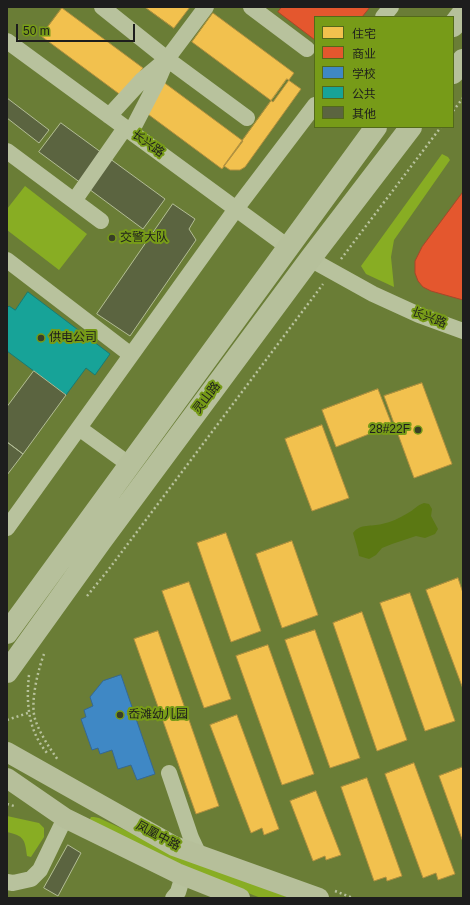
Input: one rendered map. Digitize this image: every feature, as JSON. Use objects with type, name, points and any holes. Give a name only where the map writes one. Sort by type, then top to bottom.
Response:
[{"type":"highway","points":[[454,25],[463,13]]},
{"type":"highway","points":[[454,72],[463,60]]},
{"type":"highway","name":"灵山路","points":[[7,633],[375,128]]},
{"type":"highway","name":"灵山路","points":[[7,672],[92,553],[410,128]]},
{"type":"main road","name":"凤凰中路","points":[[7,752],[174,846],[326,894]]},
{"type":"main road","name":"凤凰中路","points":[[7,778],[65,818],[183,876],[240,898]]},
{"type":"street","points":[[102,7],[167,59],[247,118]]},
{"type":"street","points":[[109,116],[142,80],[167,59],[206,7]]},
{"type":"street","points":[[250,7],[308,49]]},
{"type":"street","points":[[384,16],[391,7]]},
{"type":"street","name":"长兴路","points":[[7,41],[288,247]]},
{"type":"street","points":[[74,201],[128,130],[158,80],[167,59]]},
{"type":"street","points":[[7,528],[13,507],[79,428],[236,209],[314,106]]},
{"type":"street","points":[[7,151],[101,221]]},
{"type":"street","points":[[7,260],[131,355]]},
{"type":"street","name":"长兴路","points":[[310,260],[373,294],[420,316],[463,331]]},
{"type":"street","points":[[79,428],[123,460]]},
{"type":"street","points":[[169,773],[191,838],[199,855]]},
{"type":"street","points":[[7,882],[13,883],[31,879],[40,870],[65,818]]},
{"type":"street","points":[[173,898],[178,892],[183,876]]},
{"type":"path","points":[[454,110],[463,98]]},
{"type":"path","points":[[85,598],[109,569],[440,128]]},
{"type":"path","points":[[45,653],[34,689],[34,717],[47,744],[60,762]]},
{"type":"path","points":[[31,668],[27,694],[28,713],[37,738],[49,756]]},
{"type":"path","points":[[7,720],[28,713]]},
{"type":"path","points":[[326,894],[353,898]]},
{"type":"shaded area","points":[[442,154],[450,160],[394,240],[391,257],[394,287],[366,274],[361,266]]},
{"type":"shaded area","points":[[25,186],[87,234],[59,270],[7,230],[7,209]]},
{"type":"shaded area","points":[[424,503],[429,504],[432,509],[431,516],[438,529],[435,534],[425,538],[416,536],[392,544],[382,548],[376,555],[369,559],[359,556],[353,533],[356,530],[363,527],[392,521]]},
{"type":"shaded area","points":[[7,816],[39,823],[44,828],[44,837],[31,857],[27,856],[23,839],[17,835],[7,832]]},
{"type":"shaded area","points":[[91,817],[99,818],[166,849],[290,898],[261,898],[156,856],[89,821]]},
{"type":"building: 住宅","points":[[145,7],[190,7],[174,28]]},
{"type":"building: 住宅","points":[[62,8],[143,68],[122,96],[41,36]]},
{"type":"building: 住宅","points":[[213,13],[294,73],[273,102],[192,42]]},
{"type":"building: 住宅","points":[[287,79],[301,89],[245,167],[240,170],[230,170],[224,166]]},
{"type":"building: 住宅","points":[[162,81],[243,141],[222,169],[141,109]]},
{"type":"building: 住宅","name":"28#22F","points":[[422,383],[452,464],[414,478],[384,396]]},
{"type":"building: 住宅","points":[[378,389],[392,425],[336,447],[322,410]]},
{"type":"building: 住宅","points":[[322,425],[349,498],[312,511],[285,439]]},
{"type":"building: 住宅","points":[[226,533],[261,631],[231,642],[197,543]]},
{"type":"building: 住宅","points":[[292,541],[318,615],[282,628],[256,554]]},
{"type":"building: 住宅","points":[[458,578],[463,593],[463,689],[426,590]]},
{"type":"building: 住宅","points":[[189,582],[231,699],[204,708],[162,591]]},
{"type":"building: 住宅","points":[[410,593],[455,721],[425,731],[380,603]]},
{"type":"building: 住宅","points":[[362,612],[407,740],[377,751],[333,623]]},
{"type":"building: 住宅","points":[[315,630],[360,758],[330,768],[285,640]]},
{"type":"building: 住宅","points":[[158,631],[219,806],[196,814],[134,639]]},
{"type":"building: 住宅","points":[[268,645],[314,774],[282,785],[236,656]]},
{"type":"building: 住宅","points":[[237,715],[279,829],[264,835],[262,828],[251,833],[210,725]]},
{"type":"building: 住宅","points":[[414,763],[455,874],[438,880],[436,873],[423,878],[385,774]]},
{"type":"building: 住宅","points":[[463,767],[463,842],[439,776]]},
{"type":"building: 住宅","points":[[367,778],[402,876],[387,881],[386,877],[374,881],[341,787]]},
{"type":"building: 住宅","points":[[316,791],[341,855],[326,860],[325,856],[313,861],[290,801]]},
{"type":"building: 商业","points":[[282,7],[370,7],[363,16],[314,16],[314,39],[278,12]]},
{"type":"building: 商业","points":[[463,192],[463,300],[431,291],[423,287],[418,281],[415,273],[415,261],[422,247]]},
{"type":"building: 学校","points":[[121,675],[155,774],[137,780],[131,765],[118,769],[112,750],[100,754],[98,748],[92,750],[81,719],[86,717],[84,710],[93,706],[90,697],[103,681]]},
{"type":"building: 公共","points":[[28,292],[110,354],[95,375],[86,368],[66,395],[7,351],[7,308],[9,306],[15,310]]},
{"type":"building: 其他","points":[[7,98],[49,130],[39,143],[7,118]]},
{"type":"building: 其他","points":[[61,123],[165,199],[143,229],[39,152]]},
{"type":"building: 其他","points":[[173,204],[195,219],[189,229],[196,240],[130,336],[97,314]]},
{"type":"building: 其他","points":[[34,371],[66,395],[23,454],[7,442],[7,407]]},
{"type":"building: 其他","points":[[7,442],[23,454],[7,475]]},
{"type":"building: 其他","points":[[68,845],[81,853],[58,896],[44,888]]},
{"type":"place","name":"交警大队","points":[[112,238]]},
{"type":"place","name":"供电公司","points":[[41,338]]},
{"type":"place","name":"28#22F","points":[[418,430]]},
{"type":"place","name":"岙滩幼儿园","points":[[120,715]]}]
